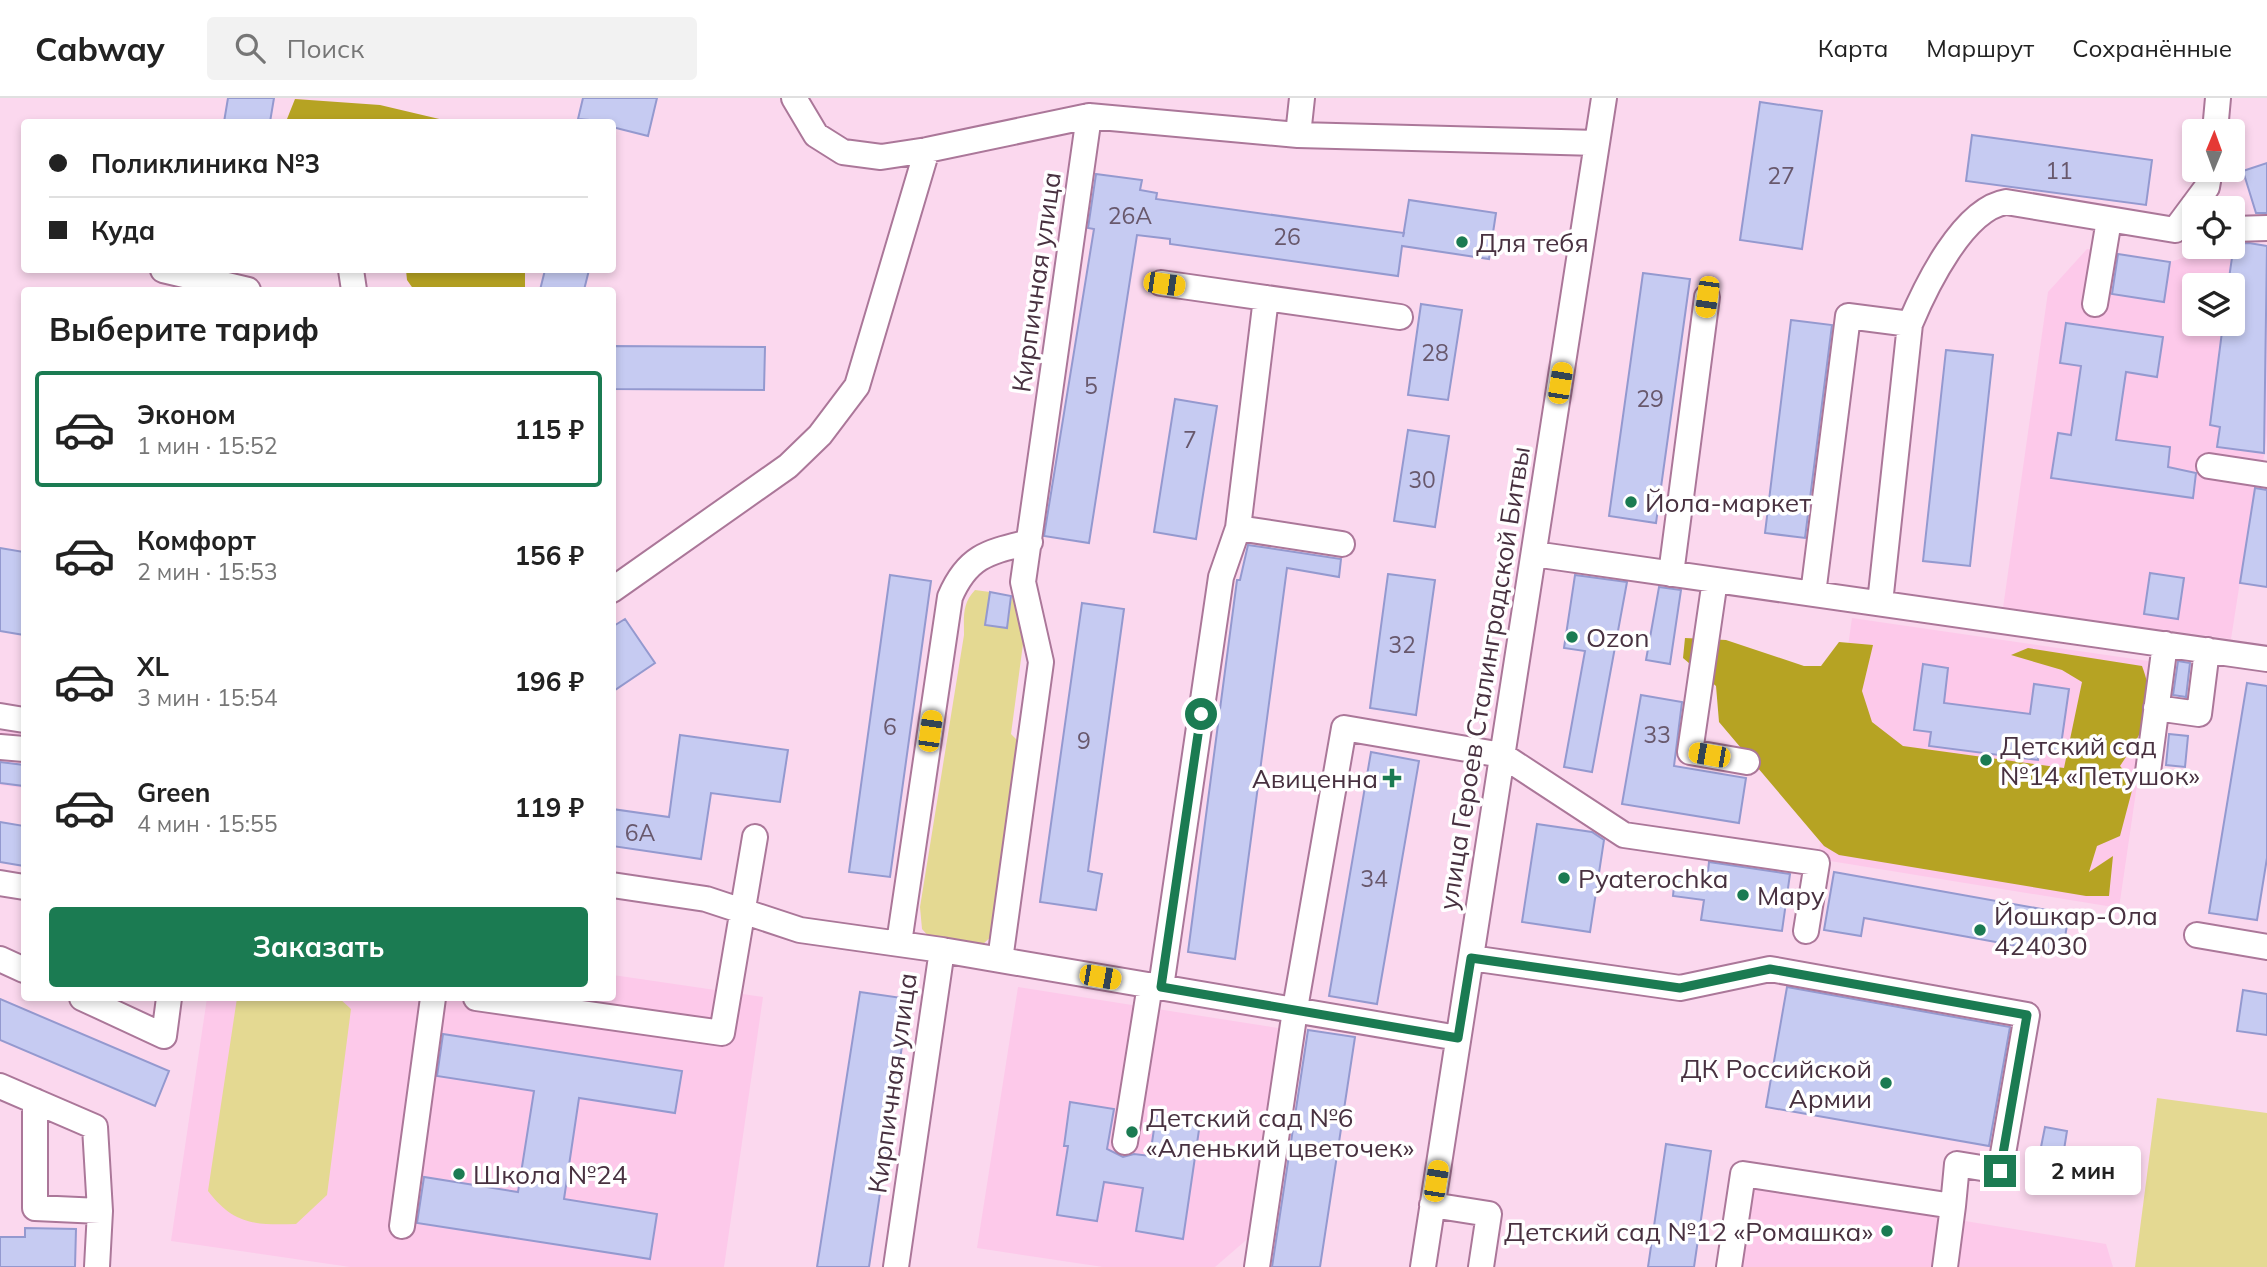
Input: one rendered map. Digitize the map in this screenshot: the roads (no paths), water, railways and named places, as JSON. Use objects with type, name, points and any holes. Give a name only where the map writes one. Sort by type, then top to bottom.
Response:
[{"type":"street","points":[[794,98],[816,135],[843,152],[881,157],[927,150],[1053,110],[1089,116],[1298,135],[1597,144]]},
{"type":"street","points":[[1298,135],[1302,98]]},
{"type":"street","name":"улица Героев Сталинградской Битвы","points":[[1423,1267],[1604,98]]},
{"type":"street","points":[[2216,119],[2218,98]]},
{"type":"street","name":"Кирпичная улица","points":[[1000,960],[1041,662],[1023,582],[1089,116]]},
{"type":"street","points":[[616,587],[788,466],[820,435],[857,386],[927,150]]},
{"type":"street","points":[[1880,603],[1910,324],[1934,274],[1964,230],[1992,205],[2006,202],[2182,230]]},
{"type":"street","points":[[2095,304],[2109,220]]},
{"type":"street","points":[[2245,229],[2267,228]]},
{"type":"street","points":[[176,273],[235,287]]},
{"type":"street","points":[[1161,283],[1400,317]]},
{"type":"street","points":[[1671,574],[1707,297]]},
{"type":"street","points":[[1125,1142],[1155,986],[1221,577],[1238,528],[1266,298]]},
{"type":"street","points":[[1813,594],[1848,316],[1910,324]]},
{"type":"street","points":[[2208,466],[2267,475]]},
{"type":"street","points":[[1238,528],[1342,544]]},
{"type":"street","points":[[899,943],[950,597],[967,567],[985,553],[1030,542]]},
{"type":"street","points":[[1534,554],[2267,659]]},
{"type":"street","points":[[1715,580],[1690,752],[1747,762]]},
{"type":"street","points":[[2148,772],[2165,644]]},
{"type":"street","points":[[2156,708],[2199,714],[2207,650]]},
{"type":"street","points":[[0,716],[21,720]]},
{"type":"street","points":[[1257,1267],[1295,1010],[1344,728],[1502,755],[1623,835],[1817,863],[1806,932]]},
{"type":"street","points":[[0,747],[21,749]]},
{"type":"street","points":[[498,1001],[722,1033],[755,837]]},
{"type":"street","points":[[0,883],[21,886]]},
{"type":"street","name":"Кирпичная улица","points":[[616,886],[706,899],[800,930],[942,950],[896,1267]]},
{"type":"street","points":[[2197,935],[2267,947]]},
{"type":"street","points":[[942,950],[1458,1038]]},
{"type":"street","points":[[1471,958],[1680,988],[1770,969],[2027,1015],[2000,1171],[1957,1164],[1945,1267]]},
{"type":"street","points":[[0,959],[21,969]]},
{"type":"street","points":[[88,1001],[164,1036],[169,1001]]},
{"type":"street","points":[[401,1226],[433,1001]]},
{"type":"street","points":[[0,1086],[95,1127],[100,1211],[97,1267]]},
{"type":"street","points":[[36,1101],[35,1208],[100,1211]]},
{"type":"street","points":[[1729,1267],[1743,1174],[1953,1206]]},
{"type":"street","points":[[1432,1205],[1489,1214],[1481,1267]]},
{"type":"place","name":"Для тебя","points":[[1462,242]]},
{"type":"place","name":"Йола-маркет","points":[[1631,502]]},
{"type":"place","name":"Ozon","points":[[1572,637]]},
{"type":"place","name":"Детский сад №14 «Петушок»","points":[[1986,760]]},
{"type":"place","name":"Авиценна","points":[[1392,778]]},
{"type":"place","name":"Pyaterochka","points":[[1564,878]]},
{"type":"place","name":"Мару","points":[[1743,895]]},
{"type":"place","name":"Йошкар-Ола 424030","points":[[1980,930]]},
{"type":"place","name":"ДК Российской Армии","points":[[1886,1083]]},
{"type":"place","name":"Детский сад №6 «Аленький цветочек»","points":[[1132,1132]]},
{"type":"place","name":"Школа №24","points":[[459,1174]]},
{"type":"place","name":"Детский сад №12 «Ромашка»","points":[[1887,1231]]}]
